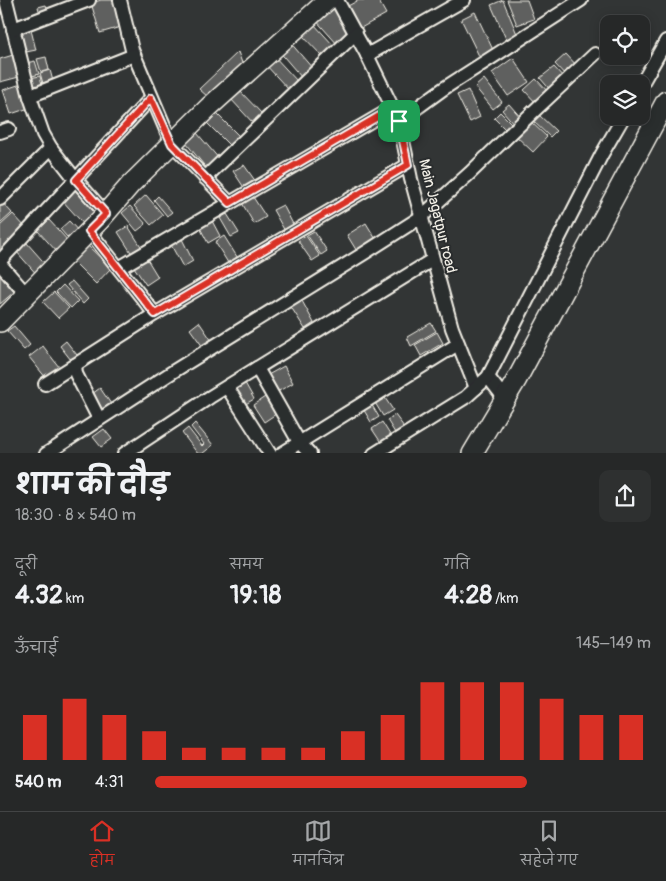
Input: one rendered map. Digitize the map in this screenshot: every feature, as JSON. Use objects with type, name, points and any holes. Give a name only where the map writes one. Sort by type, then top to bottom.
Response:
[{"type":"street","points":[[6,0],[30,96],[42,134],[76,180],[106,214]]},
{"type":"street","points":[[14,30],[89,0]]},
{"type":"street","points":[[120,0],[132,50],[172,144],[230,203]]},
{"type":"street","points":[[0,322],[106,214],[131,184],[209,107],[328,0]]},
{"type":"street","name":"Main Jagatpur road","points":[[337,0],[368,55],[399,121],[432,260],[452,328],[476,388]]},
{"type":"street","points":[[368,55],[464,0]]},
{"type":"street","points":[[399,121],[443,89],[581,0]]},
{"type":"street","points":[[205,178],[356,34]]},
{"type":"street","points":[[647,75],[666,40]]},
{"type":"street","points":[[48,453],[174,371],[421,217],[595,54]]},
{"type":"street","points":[[30,96],[134,55]]},
{"type":"street","points":[[27,295],[0,262],[20,238],[151,98]]},
{"type":"street","points":[[473,453],[549,320],[666,101]]},
{"type":"street","points":[[119,268],[393,108]]},
{"type":"street","points":[[376,453],[466,397],[488,377],[602,154],[619,125]]},
{"type":"street","points":[[0,199],[51,148]]},
{"type":"street","points":[[45,384],[155,314],[408,165]]},
{"type":"street","points":[[89,231],[155,314]]},
{"type":"street","points":[[126,453],[257,368],[432,260]]},
{"type":"street","points":[[282,453],[458,344]]},
{"type":"street","points":[[75,365],[76,374],[99,419]]},
{"type":"street","points":[[257,368],[299,442],[309,453]]},
{"type":"street","points":[[488,377],[505,399]]},
{"type":"street","points":[[227,387],[269,453]]},
{"type":"building","points":[[101,0],[116,0],[124,26],[100,33],[91,3]]},
{"type":"building","points":[[359,0],[378,0],[386,14],[359,29],[346,7]]},
{"type":"building","points":[[503,0],[517,34],[506,39],[491,5]]},
{"type":"building","points":[[507,0],[527,0],[534,19],[517,25]]},
{"type":"building","points":[[330,1],[351,35],[338,45],[314,18]]},
{"type":"building","points":[[46,5],[49,15],[41,17],[38,7]]},
{"type":"building","points":[[475,12],[494,52],[480,58],[461,19]]},
{"type":"building","points":[[313,23],[334,46],[323,57],[301,34]]},
{"type":"building","points":[[31,30],[36,50],[26,52],[21,32]]},
{"type":"building","points":[[289,41],[313,69],[302,78],[278,50]]},
{"type":"building","points":[[238,52],[242,63],[208,97],[199,89]]},
{"type":"building","points":[[566,54],[578,67],[567,77],[555,64]]},
{"type":"building","points":[[13,55],[19,77],[0,82],[0,59]]},
{"type":"building","points":[[273,55],[298,82],[289,90],[264,63]]},
{"type":"building","points":[[46,57],[49,70],[41,72],[37,59]]},
{"type":"building","points":[[513,58],[529,82],[508,96],[492,73]]},
{"type":"building","points":[[35,61],[39,74],[29,77],[26,63]]},
{"type":"building","points":[[554,67],[566,80],[552,92],[540,78]]},
{"type":"building","points":[[50,70],[54,85],[44,87],[40,73]]},
{"type":"building","points":[[40,76],[43,89],[33,91],[30,78]]},
{"type":"building","points":[[484,79],[502,102],[493,109],[475,87]]},
{"type":"building","points":[[536,79],[550,94],[538,105],[524,90]]},
{"type":"building","points":[[21,84],[29,108],[11,114],[3,90]]},
{"type":"building","points":[[239,90],[263,115],[253,123],[230,98]]},
{"type":"building","points":[[468,90],[480,117],[470,122],[457,95]]},
{"type":"building","points":[[509,104],[522,119],[515,125],[502,110]]},
{"type":"building","points":[[500,112],[515,127],[509,133],[494,118]]},
{"type":"building","points":[[216,113],[239,136],[230,146],[207,123]]},
{"type":"building","points":[[539,115],[556,131],[550,137],[533,121]]},
{"type":"building","points":[[529,120],[547,137],[533,152],[515,135]]},
{"type":"building","points":[[197,133],[220,160],[208,170],[186,143]]},
{"type":"building","points":[[244,165],[256,182],[245,189],[233,171]]},
{"type":"building","points":[[73,188],[100,219],[88,229],[61,199]]},
{"type":"building","points":[[146,195],[163,215],[151,225],[134,206]]},
{"type":"building","points":[[158,196],[172,212],[167,216],[154,200]]},
{"type":"building","points":[[253,197],[266,217],[254,224],[242,203]]},
{"type":"building","points":[[0,202],[12,213],[0,224]]},
{"type":"building","points":[[283,205],[295,228],[286,233],[273,210]]},
{"type":"building","points":[[130,206],[146,224],[137,231],[122,213]]},
{"type":"building","points":[[13,214],[27,229],[3,252],[0,249],[0,226]]},
{"type":"building","points":[[227,214],[239,233],[231,237],[220,218]]},
{"type":"building","points":[[211,219],[220,236],[208,243],[199,226]]},
{"type":"building","points":[[49,220],[69,242],[58,253],[37,230]]},
{"type":"building","points":[[69,221],[83,236],[74,245],[60,229]]},
{"type":"building","points":[[366,223],[377,241],[358,253],[347,235]]},
{"type":"building","points":[[128,226],[142,248],[132,254],[118,232]]},
{"type":"building","points":[[314,231],[327,251],[321,255],[307,235]]},
{"type":"building","points":[[224,236],[239,260],[230,266],[215,242]]},
{"type":"building","points":[[306,236],[320,256],[312,261],[298,241]]},
{"type":"building","points":[[181,237],[193,261],[183,267],[170,243]]},
{"type":"building","points":[[26,242],[49,268],[39,277],[16,251]]},
{"type":"building","points":[[87,245],[111,268],[96,284],[72,260]]},
{"type":"building","points":[[147,259],[158,277],[146,285],[134,267]]},
{"type":"building","points":[[0,276],[14,292],[0,304]]},
{"type":"building","points":[[72,281],[88,299],[83,304],[67,285]]},
{"type":"building","points":[[63,285],[78,301],[71,308],[56,292]]},
{"type":"building","points":[[54,292],[69,308],[58,318],[43,302]]},
{"type":"building","points":[[301,299],[314,323],[305,329],[291,307]]},
{"type":"building","points":[[199,322],[212,341],[203,347],[190,329]]},
{"type":"building","points":[[431,323],[436,331],[411,346],[407,337]]},
{"type":"building","points":[[14,326],[30,345],[24,350],[7,331]]},
{"type":"building","points":[[437,332],[443,343],[421,356],[415,345]]},
{"type":"building","points":[[66,341],[77,355],[71,360],[60,346]]},
{"type":"building","points":[[43,346],[59,367],[46,378],[29,357]]},
{"type":"building","points":[[284,366],[293,383],[277,392],[268,375]]},
{"type":"building","points":[[245,383],[254,399],[244,405],[235,388]]},
{"type":"building","points":[[100,388],[111,404],[103,410],[92,394]]},
{"type":"building","points":[[383,395],[393,410],[383,416],[374,401]]},
{"type":"building","points":[[265,397],[276,414],[264,422],[253,405]]},
{"type":"building","points":[[370,402],[379,417],[371,422],[362,407]]},
{"type":"building","points":[[395,415],[404,427],[395,433],[387,420]]},
{"type":"building","points":[[382,422],[392,438],[382,444],[372,429]]},
{"type":"building","points":[[195,423],[213,445],[203,453],[197,453],[182,433],[188,428],[202,446],[204,444],[191,427]]},
{"type":"building","points":[[104,429],[112,439],[101,447],[93,437]]},
{"type":"route","points":[[151,98],[172,144],[230,203],[393,108],[399,121],[408,165],[155,314],[89,231],[106,214],[76,180],[151,98]]}]
